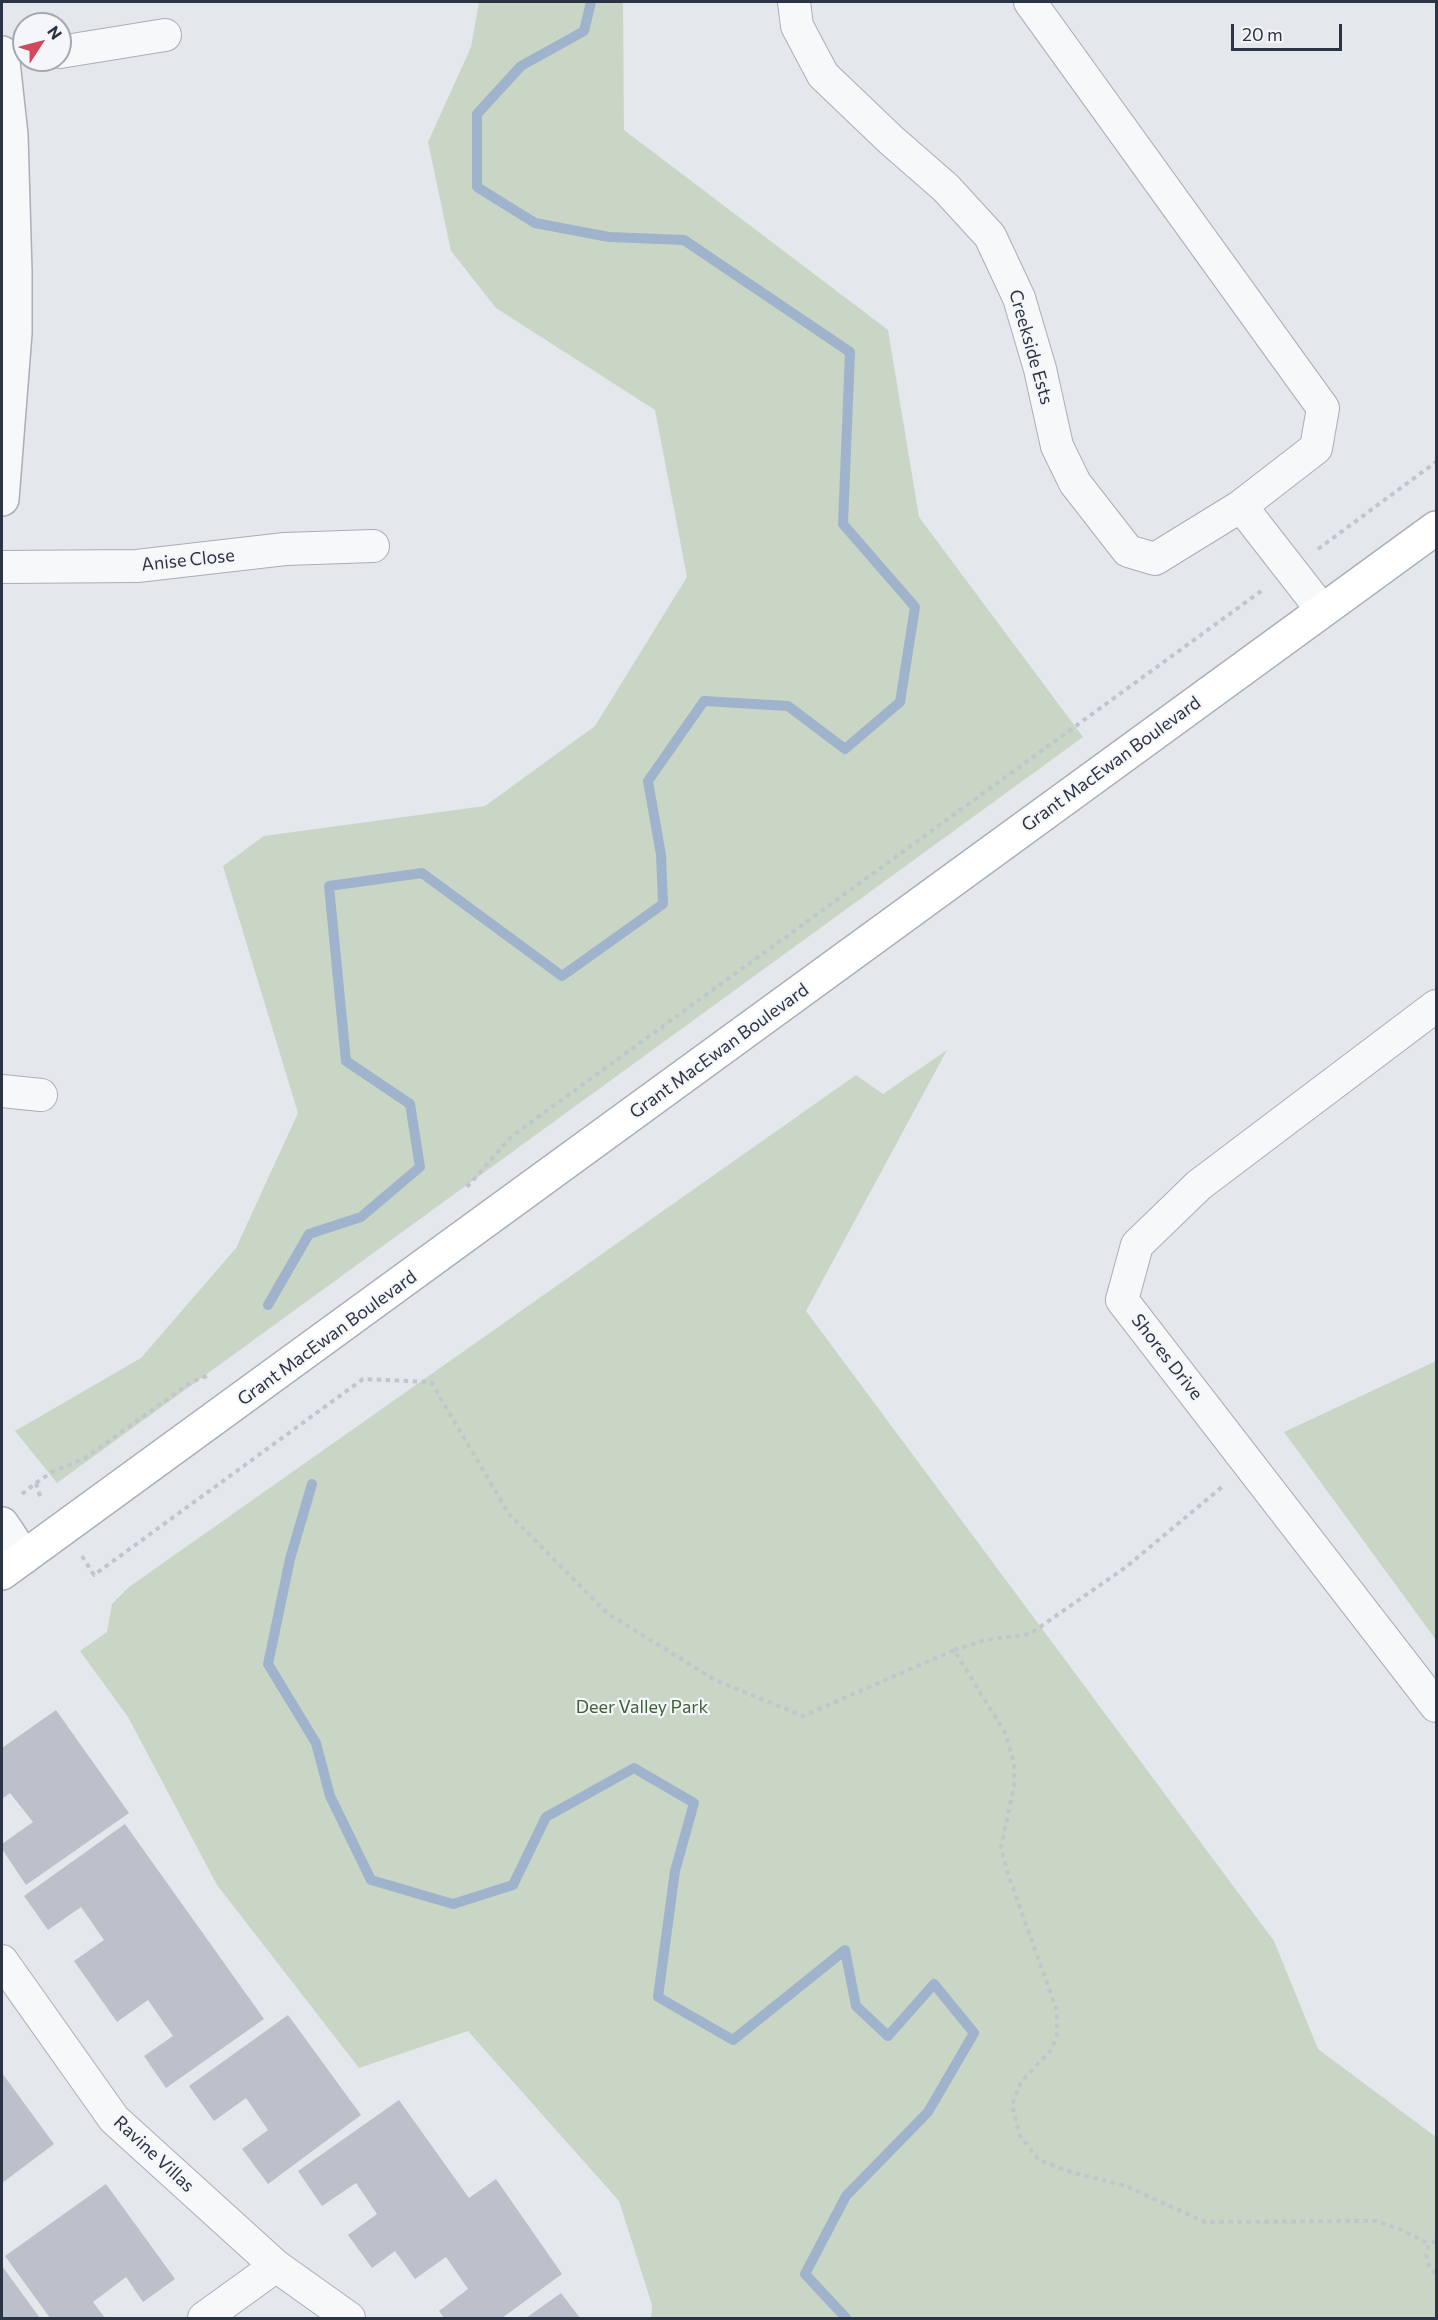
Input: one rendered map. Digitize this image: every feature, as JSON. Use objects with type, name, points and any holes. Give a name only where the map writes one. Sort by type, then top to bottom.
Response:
[{"type":"main road","name":"Grant MacEwan Boulevard","points":[[13,1565],[1437,528]]},
{"type":"street","name":"Creekside Ests","points":[[794,2],[797,26],[823,75],[891,140],[946,188],[990,237],[1019,298],[1040,369],[1057,446],[1076,483],[1128,551],[1155,559],[1240,506],[1316,448],[1323,408],[1030,2]]},
{"type":"street","points":[[72,50],[165,35]]},
{"type":"street","points":[[2,499],[9,425],[15,282],[8,59]]},
{"type":"street","points":[[1240,506],[1322,610]]},
{"type":"street","name":"Anise Close","points":[[2,567],[137,566],[285,549],[374,546]]},
{"type":"street","name":"Shores Drive","points":[[1437,1006],[1199,1185],[1137,1245],[1122,1300],[1437,1706]]},
{"type":"street","points":[[2,1090],[41,1095]]},
{"type":"street","points":[[2,1524],[13,1565]]},
{"type":"street","name":"Ravine Villas","points":[[3,1967],[114,2119],[276,2266],[349,2319]]},
{"type":"street","points":[[204,2319],[276,2266]]},
{"type":"path","points":[[463,1192],[512,1136],[1437,462]]},
{"type":"path","points":[[19,1496],[52,1472],[85,1458],[191,1382],[212,1375]]},
{"type":"path","points":[[36,1484],[40,1498],[65,1528],[94,1575],[363,1379],[431,1382],[509,1514],[607,1613],[715,1680],[803,1716],[954,1650],[985,1640],[1030,1634],[1126,1567],[1250,1464]]},
{"type":"path","points":[[954,1650],[1005,1732],[1014,1763],[1014,1786],[1001,1848],[1008,1874],[1058,2011],[1057,2035],[1051,2050],[1021,2082],[1012,2105],[1020,2136],[1039,2160],[1071,2172],[1126,2186],[1205,2222],[1375,2222],[1402,2230],[1429,2244],[1437,2241]]},
{"type":"path","points":[[1429,2244],[1425,2255],[1437,2274]]},
{"type":"green space","points":[[479,2],[623,2],[624,130],[888,330],[919,517],[1083,737],[57,1483],[15,1431],[141,1358],[236,1248],[298,1113],[223,866],[264,836],[485,806],[595,726],[687,577],[655,410],[496,308],[451,251],[428,142],[471,47]]},
{"type":"green space","name":"Deer Valley Park","points":[[947,1050],[806,1311],[1274,1941],[1318,2049],[1436,2137],[1436,2318],[651,2318],[652,2305],[619,2201],[468,2031],[359,2068],[217,1885],[128,1717],[80,1651],[107,1632],[112,1604],[129,1587],[856,1075],[883,1094]]},
{"type":"green space","points":[[1436,1361],[1436,1640],[1284,1432]]},
{"type":"building","points":[[56,1710],[129,1813],[26,1885],[2,1849],[2,1844],[33,1822],[10,1793],[2,1799],[2,1748]]},
{"type":"building","points":[[125,1824],[264,2019],[166,2088],[144,2056],[173,2036],[148,2000],[117,2022],[74,1961],[104,1940],[81,1907],[48,1930],[24,1896]]},
{"type":"building","points":[[288,2015],[361,2115],[268,2184],[242,2149],[268,2130],[246,2098],[214,2121],[189,2086]]},
{"type":"building","points":[[2,2073],[54,2144],[2,2183]]},
{"type":"building","points":[[399,2100],[469,2198],[496,2179],[562,2274],[502,2318],[444,2318],[439,2311],[468,2289],[446,2257],[415,2279],[395,2251],[372,2268],[348,2235],[377,2214],[356,2183],[322,2206],[298,2171]]},
{"type":"building","points":[[106,2184],[175,2279],[143,2302],[126,2277],[93,2302],[105,2318],[50,2318],[5,2256]]},
{"type":"building","points":[[2,2266],[40,2318],[2,2318]]},
{"type":"building","points":[[561,2293],[580,2318],[526,2318]]},
{"type":"waterway","points":[[268,1305],[309,1234],[361,1217],[420,1167],[410,1104],[346,1061],[329,886],[422,873],[562,976],[663,904],[661,855],[648,781],[704,701],[788,706],[845,749],[900,702],[915,607],[843,524],[850,352],[684,240],[609,237],[535,223],[477,187],[477,114],[521,66],[584,31],[591,2]]},
{"type":"waterway","points":[[312,1484],[290,1559],[268,1664],[316,1743],[330,1796],[371,1880],[453,1904],[513,1885],[546,1817],[634,1768],[694,1803],[675,1871],[658,1997],[733,2040],[845,1950],[856,2006],[888,2036],[934,1984],[974,2033],[928,2112],[846,2196],[805,2274],[846,2318]]}]
